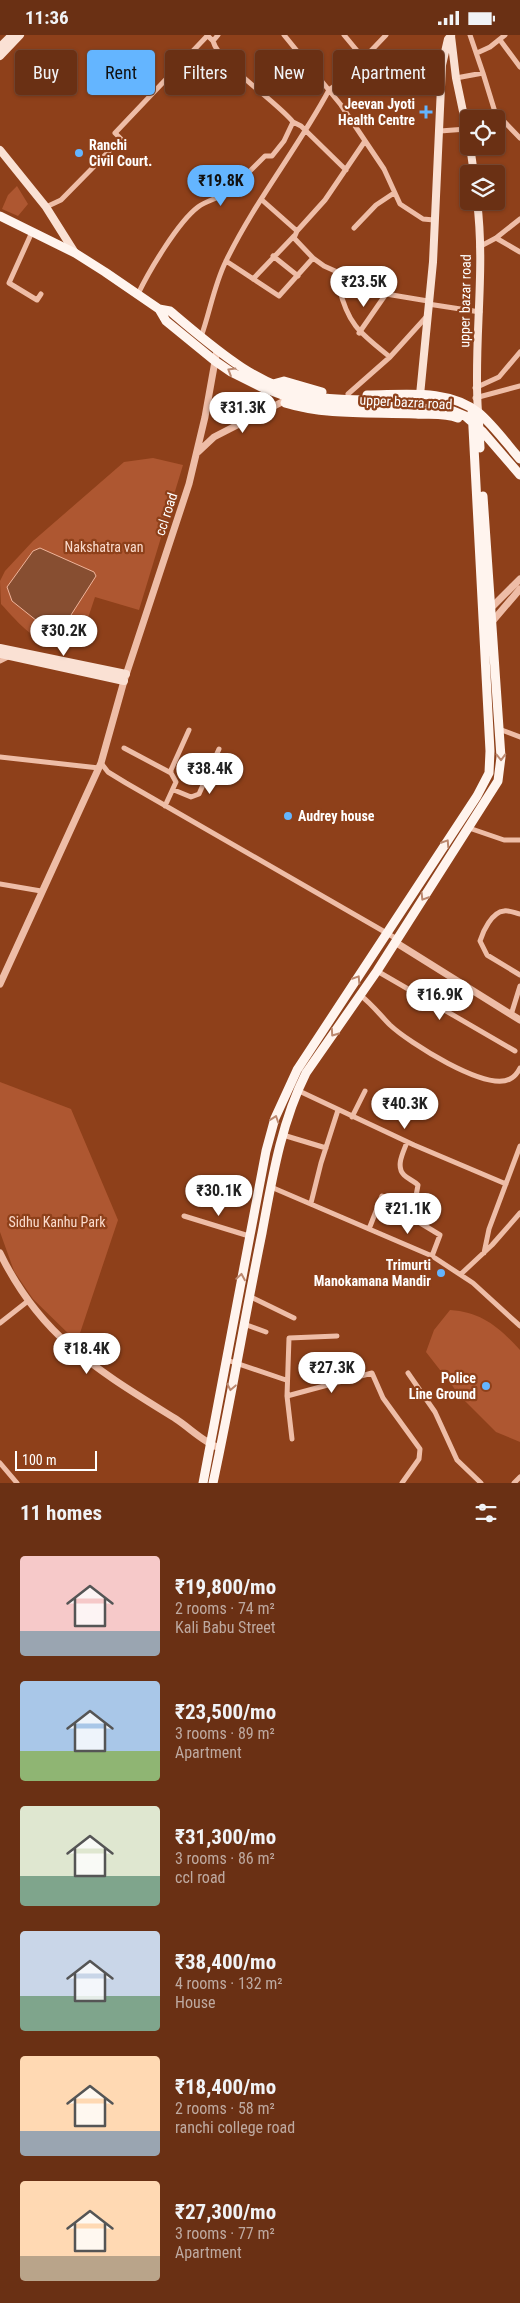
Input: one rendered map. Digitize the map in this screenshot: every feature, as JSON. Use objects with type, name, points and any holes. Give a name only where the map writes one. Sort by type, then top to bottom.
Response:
[{"type":"main road","points":[[0,47],[12,35]]},
{"type":"main road","points":[[0,56],[20,35]]},
{"type":"main road","points":[[451,35],[462,110]]},
{"type":"main road","points":[[420,395],[428,314],[440,131],[442,65],[448,39],[451,35]]},
{"type":"main road","points":[[0,150],[46,207],[75,253]]},
{"type":"main road","name":"upper bazar road","points":[[476,432],[475,388],[480,312],[477,210]]},
{"type":"main road","points":[[0,216],[75,253],[138,294],[159,309],[166,321],[231,372],[272,387]]},
{"type":"main road","points":[[159,309],[170,311],[236,364],[296,400],[439,403],[456,406],[482,423],[520,467]]},
{"type":"main road","name":"upper bazra road","points":[[520,459],[475,405],[450,398],[420,395],[348,394],[313,390],[284,381],[272,387],[276,399],[301,407],[343,413],[447,415],[462,420],[476,432],[520,481]]},
{"type":"main road","points":[[326,401],[453,411],[465,416],[482,431],[520,475]]},
{"type":"main road","points":[[232,1361],[244,1323],[282,1135],[297,1090],[306,1073],[377,971],[498,781],[501,757],[476,432]]},
{"type":"main road","points":[[203,1483],[215,1447],[232,1361],[249,1236],[270,1134],[287,1088],[310,1049],[478,796],[489,773],[476,432]]},
{"type":"main road","points":[[0,648],[125,678]]},
{"type":"main road","points":[[0,654],[125,678]]},
{"type":"main road","points":[[215,1447],[216,1481]]},
{"type":"street","points":[[46,207],[60,200],[121,139],[115,133],[207,35],[213,41],[216,49],[346,170]]},
{"type":"street","points":[[213,41],[218,35]]},
{"type":"street","points":[[284,35],[329,90],[365,141],[384,169],[400,204],[423,219],[434,220]]},
{"type":"street","points":[[344,35],[356,50]]},
{"type":"street","points":[[372,50],[386,35]]},
{"type":"street","points":[[470,35],[495,112],[520,138]]},
{"type":"street","points":[[477,53],[500,40],[505,35]]},
{"type":"street","points":[[500,40],[520,67]]},
{"type":"street","points":[[456,78],[483,73]]},
{"type":"street","points":[[201,337],[212,295],[226,261],[304,130],[329,90],[333,87]]},
{"type":"street","points":[[138,294],[156,261],[196,209],[228,192],[233,186],[234,177],[242,172],[249,172],[265,156],[272,156],[284,141],[293,121]]},
{"type":"street","points":[[440,131],[460,129]]},
{"type":"street","points":[[254,279],[325,200],[365,141]]},
{"type":"street","points":[[354,228],[376,205],[394,193]]},
{"type":"street","points":[[262,200],[296,233],[312,258],[324,266],[386,294],[480,312]]},
{"type":"street","points":[[479,247],[496,238],[520,219]]},
{"type":"street","points":[[32,232],[9,283],[37,300],[41,294]]},
{"type":"street","points":[[496,238],[520,251]]},
{"type":"street","points":[[273,256],[298,276]]},
{"type":"street","points":[[226,261],[279,296],[312,258]]},
{"type":"street","points":[[339,287],[342,302],[359,333],[390,357]]},
{"type":"street","points":[[359,333],[386,294]]},
{"type":"street","points":[[348,394],[390,357],[428,314]]},
{"type":"street","name":"ccl road","points":[[0,984],[41,891],[100,766],[125,678],[189,484],[205,417],[217,350]]},
{"type":"street","points":[[475,388],[499,377],[520,352]]},
{"type":"street","points":[[475,405],[520,386]]},
{"type":"street","points":[[195,457],[214,437],[282,401]]},
{"type":"street","points":[[484,615],[520,579]]},
{"type":"street","points":[[485,630],[520,589]]},
{"type":"street","points":[[0,661],[10,656]]},
{"type":"street","points":[[499,729],[520,737]]},
{"type":"street","points":[[170,773],[189,730]]},
{"type":"street","points":[[124,748],[170,773],[176,782],[174,790],[164,806]]},
{"type":"street","points":[[174,790],[191,797],[199,794],[219,749]]},
{"type":"street","points":[[0,757],[100,766],[164,806],[387,934],[520,1020]]},
{"type":"street","points":[[469,828],[504,840],[520,841]]},
{"type":"street","points":[[0,884],[41,891]]},
{"type":"street","points":[[520,914],[507,911],[499,912],[480,941],[483,950],[491,959],[520,975]]},
{"type":"street","points":[[377,971],[515,1051]]},
{"type":"street","points":[[511,1015],[520,986]]},
{"type":"street","points":[[360,995],[395,1029],[424,1049],[477,1076],[503,1081],[509,1079],[520,1068]]},
{"type":"street","points":[[297,1090],[352,1117],[506,1185]]},
{"type":"street","points":[[352,1117],[365,1091]]},
{"type":"street","points":[[311,1203],[338,1110]]},
{"type":"street","points":[[282,1135],[326,1148]]},
{"type":"street","points":[[408,1142],[402,1156],[400,1169],[402,1173],[418,1185],[411,1215],[413,1219],[440,1235],[432,1256]]},
{"type":"street","points":[[484,1253],[486,1240],[520,1146]]},
{"type":"street","points":[[271,1187],[432,1256],[461,1274],[520,1326]]},
{"type":"street","points":[[369,1229],[382,1196],[413,1207]]},
{"type":"street","points":[[461,1274],[484,1253],[520,1213]]},
{"type":"street","points":[[184,1216],[249,1236]]},
{"type":"street","points":[[0,1253],[28,1301],[52,1330],[85,1360],[180,1421],[215,1447]]},
{"type":"street","points":[[249,1296],[294,1318]]},
{"type":"street","points":[[0,1323],[28,1301]]},
{"type":"street","points":[[244,1323],[266,1332]]},
{"type":"street","points":[[292,1439],[286,1380],[289,1338],[337,1336]]},
{"type":"street","points":[[232,1361],[286,1380]]},
{"type":"street","points":[[287,1396],[372,1373],[383,1398],[420,1449],[419,1459],[402,1483]]},
{"type":"street","points":[[408,1373],[435,1412],[457,1460],[481,1483]]},
{"type":"street","points":[[0,1463],[17,1483]]},
{"type":"street","points":[[514,1483],[520,1477]]},
{"type":"green space","points":[[17,186],[28,204],[18,216],[2,209],[8,195]]},
{"type":"green space","name":"Nakshatra van","points":[[153,458],[183,465],[139,610],[95,597],[80,642],[67,645],[45,641],[26,630],[1,604],[0,581],[5,571],[33,541],[124,462]]},
{"type":"green space","name":"Sidhu Kanhu Park","points":[[0,1082],[71,1109],[118,1220],[77,1342],[33,1299],[14,1271],[0,1232]]},
{"type":"green space","name":"Police Line Ground","points":[[450,1310],[472,1314],[490,1323],[498,1328],[520,1350],[520,1442],[496,1432],[461,1397],[426,1352],[434,1330]]},
{"type":"shaded area","points":[[40,548],[94,572],[96,576],[62,629],[51,631],[47,629],[12,601],[7,587],[33,551]]},
{"type":"place","name":"Jeevan Jyoti Health Centre","points":[[426,112]]},
{"type":"place","name":"Ranchi Civil Court.","points":[[79,153]]},
{"type":"place","name":"Audrey house","points":[[288,816]]},
{"type":"place","name":"Trimurti Manokamana Mandir","points":[[441,1273]]},
{"type":"place","name":"Police Line Ground","points":[[486,1386]]}]
